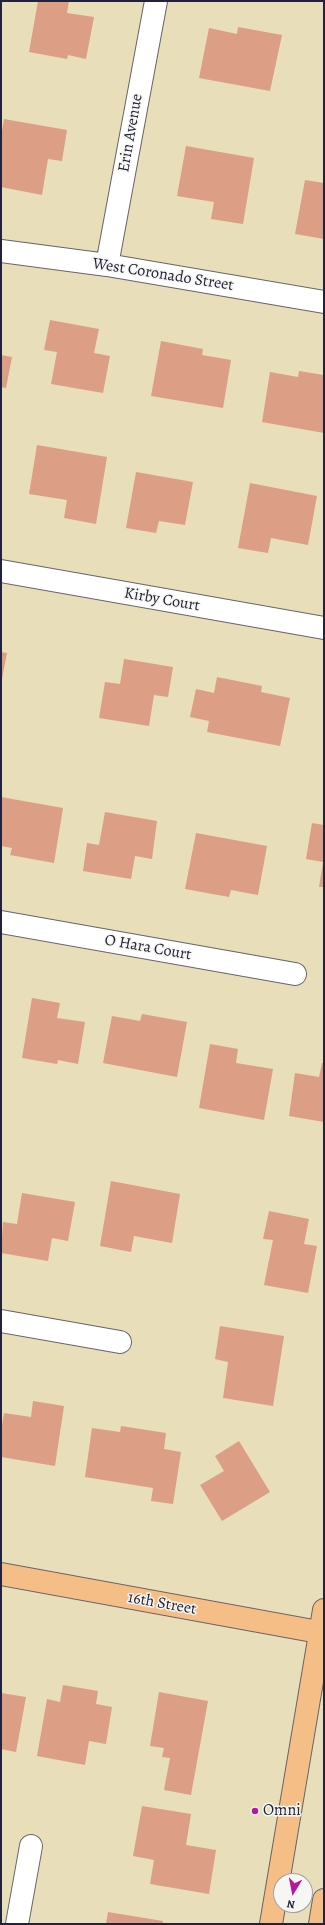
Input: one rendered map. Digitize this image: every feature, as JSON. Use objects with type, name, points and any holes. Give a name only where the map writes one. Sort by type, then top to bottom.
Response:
[{"type":"main road","name":"16th Street","points":[[1,1574],[322,1632]]},
{"type":"main road","points":[[271,1924],[322,1632],[324,1610]]},
{"type":"main road","points":[[320,1924],[324,1900]]},
{"type":"street","name":"Erin Avenue","points":[[107,265],[156,1]]},
{"type":"street","name":"West Coronado Street","points":[[1,251],[107,265],[324,302]]},
{"type":"street","name":"Kirby Court","points":[[1,571],[324,628]]},
{"type":"street","name":"O Hara Court","points":[[1,922],[295,974]]},
{"type":"street","points":[[1,1321],[120,1342]]},
{"type":"street","points":[[18,1924],[31,1846]]},
{"type":"building","points":[[38,1],[69,1],[67,13],[94,17],[86,59],[68,55],[67,59],[29,52]]},
{"type":"building","points":[[238,27],[282,35],[270,91],[199,78],[209,28],[237,34]]},
{"type":"building","points":[[4,119],[67,130],[62,161],[48,159],[42,195],[1,187],[1,137]]},
{"type":"building","points":[[186,146],[254,158],[243,224],[211,219],[214,202],[177,196]]},
{"type":"building","points":[[305,180],[324,183],[324,239],[295,234]]},
{"type":"building","points":[[50,320],[99,329],[94,353],[110,356],[103,393],[51,384],[57,352],[44,350]]},
{"type":"building","points":[[161,341],[203,349],[202,355],[231,360],[223,408],[151,396]]},
{"type":"building","points":[[1,355],[12,357],[6,388],[1,387]]},
{"type":"building","points":[[299,371],[324,375],[324,433],[262,422],[270,372],[298,377]]},
{"type":"building","points":[[37,445],[107,457],[96,524],[64,518],[67,500],[29,494]]},
{"type":"building","points":[[136,472],[193,482],[185,525],[159,521],[156,533],[126,528]]},
{"type":"building","points":[[250,483],[317,496],[308,545],[271,538],[268,553],[238,548]]},
{"type":"building","points":[[1,652],[7,653],[2,679],[1,679]]},
{"type":"building","points":[[124,659],[173,667],[168,697],[154,695],[149,726],[99,718],[105,682],[120,684]]},
{"type":"building","points":[[217,677],[262,686],[261,692],[290,698],[280,746],[207,732],[209,721],[190,717],[196,689],[214,693]]},
{"type":"building","points":[[1,797],[63,808],[54,863],[10,855],[12,848],[1,846]]},
{"type":"building","points":[[105,812],[157,821],[152,859],[135,856],[131,879],[83,871],[87,843],[99,845]]},
{"type":"building","points":[[312,823],[324,825],[324,887],[319,887],[323,862],[306,859]]},
{"type":"building","points":[[196,833],[267,846],[258,895],[231,890],[229,897],[185,889]]},
{"type":"building","points":[[32,998],[60,1003],[57,1018],[85,1022],[78,1064],[58,1060],[57,1064],[22,1058]]},
{"type":"building","points":[[142,1014],[187,1022],[177,1077],[103,1063],[112,1016],[140,1021]]},
{"type":"building","points":[[210,1044],[238,1049],[236,1063],[273,1069],[264,1120],[199,1108]]},
{"type":"building","points":[[322,1063],[324,1063],[324,1122],[289,1116],[295,1073],[319,1077]]},
{"type":"building","points":[[111,1181],[180,1194],[172,1243],[134,1236],[131,1252],[100,1246]]},
{"type":"building","points":[[22,1193],[75,1202],[68,1241],[52,1238],[48,1261],[1,1253],[3,1222],[17,1224]]},
{"type":"building","points":[[269,1211],[309,1219],[304,1244],[317,1246],[308,1293],[264,1285],[273,1240],[263,1239]]},
{"type":"building","points":[[220,1326],[284,1336],[273,1406],[223,1398],[228,1362],[215,1359]]},
{"type":"building","points":[[33,1401],[64,1406],[55,1466],[1,1457],[1,1432],[4,1413],[31,1417]]},
{"type":"building","points":[[121,1426],[166,1433],[164,1449],[181,1452],[173,1504],[151,1501],[153,1488],[85,1477],[92,1428],[120,1432]]},
{"type":"building","points":[[239,1441],[270,1492],[222,1521],[200,1485],[224,1471],[215,1456]]},
{"type":"building","points":[[63,1685],[98,1691],[96,1704],[112,1707],[106,1744],[89,1741],[85,1765],[37,1756],[47,1699],[60,1702]]},
{"type":"building","points":[[159,1692],[208,1701],[191,1795],[164,1790],[170,1758],[162,1757],[164,1748],[150,1746]]},
{"type":"building","points":[[1,1693],[26,1697],[16,1752],[1,1749]]},
{"type":"building","points":[[142,1806],[191,1814],[186,1845],[216,1850],[209,1894],[150,1884],[154,1860],[133,1856]]},
{"type":"building","points":[[108,1912],[163,1921],[163,1924],[106,1924]]},
{"type":"place","name":"Omni","points":[[255,1811]]}]
